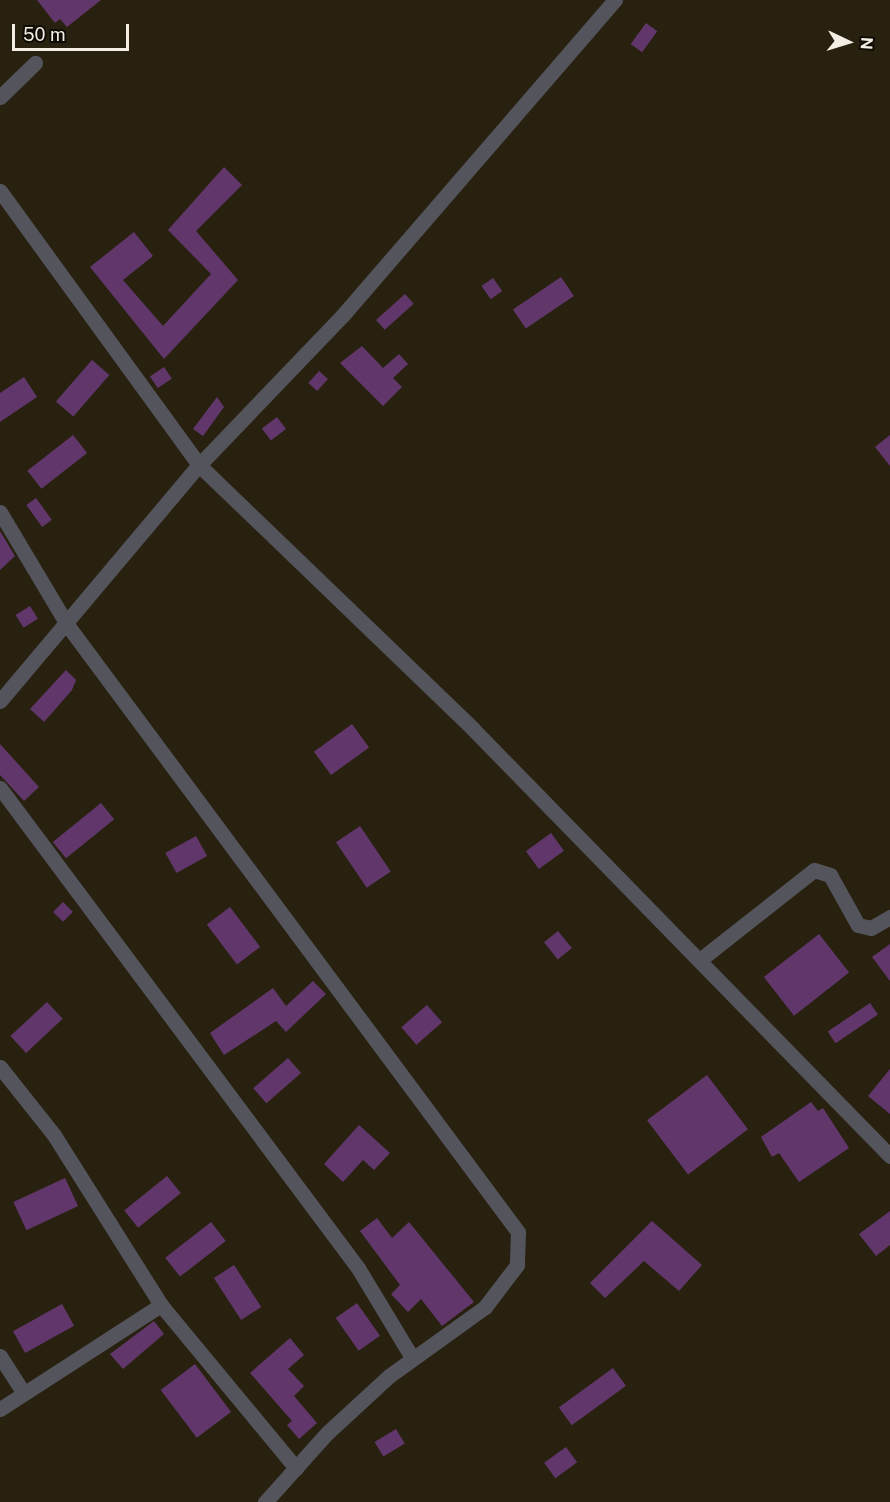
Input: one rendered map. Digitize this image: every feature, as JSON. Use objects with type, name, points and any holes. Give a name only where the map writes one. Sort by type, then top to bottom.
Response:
[{"type":"street","points":[[0,701],[68,626],[199,465],[350,307],[615,0]]},
{"type":"street","points":[[0,97],[36,63]]},
{"type":"street","points":[[3,200],[199,465],[701,958],[890,1156]]},
{"type":"street","points":[[0,512],[68,626],[512,1219],[521,1246],[518,1265],[485,1307],[411,1356],[296,1468],[265,1502]]},
{"type":"street","points":[[0,788],[358,1268],[411,1356]]},
{"type":"street","points":[[701,958],[814,870],[830,875],[858,925],[871,928],[890,917]]},
{"type":"street","points":[[0,1067],[54,1135],[161,1305],[296,1468]]},
{"type":"street","points":[[0,1409],[23,1392],[42,1386],[161,1305]]},
{"type":"street","points":[[0,1356],[23,1392]]},
{"type":"building","points":[[37,0],[101,0],[67,27],[60,19],[55,23]]},
{"type":"building","points":[[646,23],[657,31],[642,52],[631,44]]},
{"type":"building","points":[[224,167],[242,185],[196,231],[238,280],[164,359],[90,267],[134,232],[153,256],[123,280],[163,326],[211,274],[168,230]]},
{"type":"building","points":[[561,277],[574,296],[526,329],[513,309]]},
{"type":"building","points":[[493,278],[502,291],[491,299],[482,286]]},
{"type":"building","points":[[405,294],[414,304],[385,330],[376,320]]},
{"type":"building","points":[[362,346],[383,368],[399,354],[408,364],[393,378],[402,387],[383,406],[340,363]]},
{"type":"building","points":[[92,360],[109,375],[73,417],[56,402]]},
{"type":"building","points":[[164,367],[172,379],[158,388],[150,377]]},
{"type":"building","points":[[319,371],[328,379],[317,391],[308,383]]},
{"type":"building","points":[[24,377],[37,397],[0,422],[0,393]]},
{"type":"building","points":[[217,397],[224,407],[203,436],[193,429]]},
{"type":"building","points":[[277,417],[286,429],[271,440],[262,428]]},
{"type":"building","points":[[73,435],[87,453],[41,489],[27,471]]},
{"type":"building","points":[[890,435],[890,466],[875,447]]},
{"type":"building","points":[[36,498],[52,520],[42,527],[26,505]]},
{"type":"building","points":[[0,531],[15,556],[0,570]]},
{"type":"building","points":[[30,606],[38,619],[24,628],[16,615]]},
{"type":"building","points":[[66,670],[76,680],[72,690],[44,722],[30,709]]},
{"type":"building","points":[[352,724],[369,747],[331,775],[314,752]]},
{"type":"building","points":[[0,744],[39,787],[24,801],[0,775]]},
{"type":"building","points":[[101,803],[114,819],[66,858],[53,842]]},
{"type":"building","points":[[360,826],[391,872],[367,888],[336,842]]},
{"type":"building","points":[[551,833],[564,851],[539,869],[526,851]]},
{"type":"building","points":[[196,836],[207,856],[177,873],[165,853]]},
{"type":"building","points":[[63,902],[73,912],[63,922],[53,912]]},
{"type":"building","points":[[230,907],[260,947],[237,964],[207,924]]},
{"type":"building","points":[[558,931],[572,948],[558,959],[544,942]]},
{"type":"building","points":[[819,934],[849,973],[794,1016],[764,977]]},
{"type":"building","points":[[890,944],[890,981],[872,957]]},
{"type":"building","points":[[313,981],[326,994],[286,1032],[276,1021],[224,1055],[210,1033],[273,988],[286,1006]]},
{"type":"building","points":[[47,1002],[63,1019],[26,1053],[10,1036]]},
{"type":"building","points":[[870,1003],[878,1015],[836,1043],[828,1032]]},
{"type":"building","points":[[427,1005],[442,1022],[416,1045],[401,1027]]},
{"type":"building","points":[[288,1058],[301,1073],[266,1103],[253,1088]]},
{"type":"building","points":[[890,1069],[890,1114],[868,1096]]},
{"type":"building","points":[[707,1075],[748,1129],[688,1174],[647,1120]]},
{"type":"building","points":[[811,1102],[818,1111],[823,1108],[849,1148],[799,1182],[779,1153],[772,1157],[761,1137]]},
{"type":"building","points":[[359,1125],[390,1153],[374,1170],[363,1160],[343,1182],[324,1164]]},
{"type":"building","points":[[167,1176],[181,1193],[138,1228],[124,1211]]},
{"type":"building","points":[[65,1178],[78,1206],[26,1230],[13,1202]]},
{"type":"building","points":[[890,1211],[890,1245],[876,1256],[859,1234]]},
{"type":"building","points":[[377,1218],[392,1238],[409,1222],[474,1302],[442,1326],[421,1299],[408,1312],[391,1294],[400,1285],[360,1231]]},
{"type":"building","points":[[652,1221],[702,1265],[679,1291],[644,1261],[605,1298],[590,1283]]},
{"type":"building","points":[[211,1222],[226,1241],[180,1277],[165,1258]]},
{"type":"building","points":[[234,1265],[261,1307],[241,1320],[214,1278]]},
{"type":"building","points":[[357,1303],[380,1336],[359,1351],[336,1318]]},
{"type":"building","points":[[62,1304],[74,1326],[25,1353],[13,1331]]},
{"type":"building","points":[[154,1321],[164,1334],[123,1369],[110,1354]]},
{"type":"building","points":[[290,1338],[304,1355],[288,1369],[304,1386],[294,1396],[317,1423],[299,1439],[287,1425],[292,1421],[250,1373]]},
{"type":"building","points":[[195,1364],[231,1412],[197,1438],[161,1390]]},
{"type":"building","points":[[613,1368],[626,1386],[572,1425],[559,1407]]},
{"type":"building","points":[[396,1429],[405,1444],[383,1456],[375,1442]]},
{"type":"building","points":[[566,1447],[577,1462],[555,1478],[544,1463]]}]
